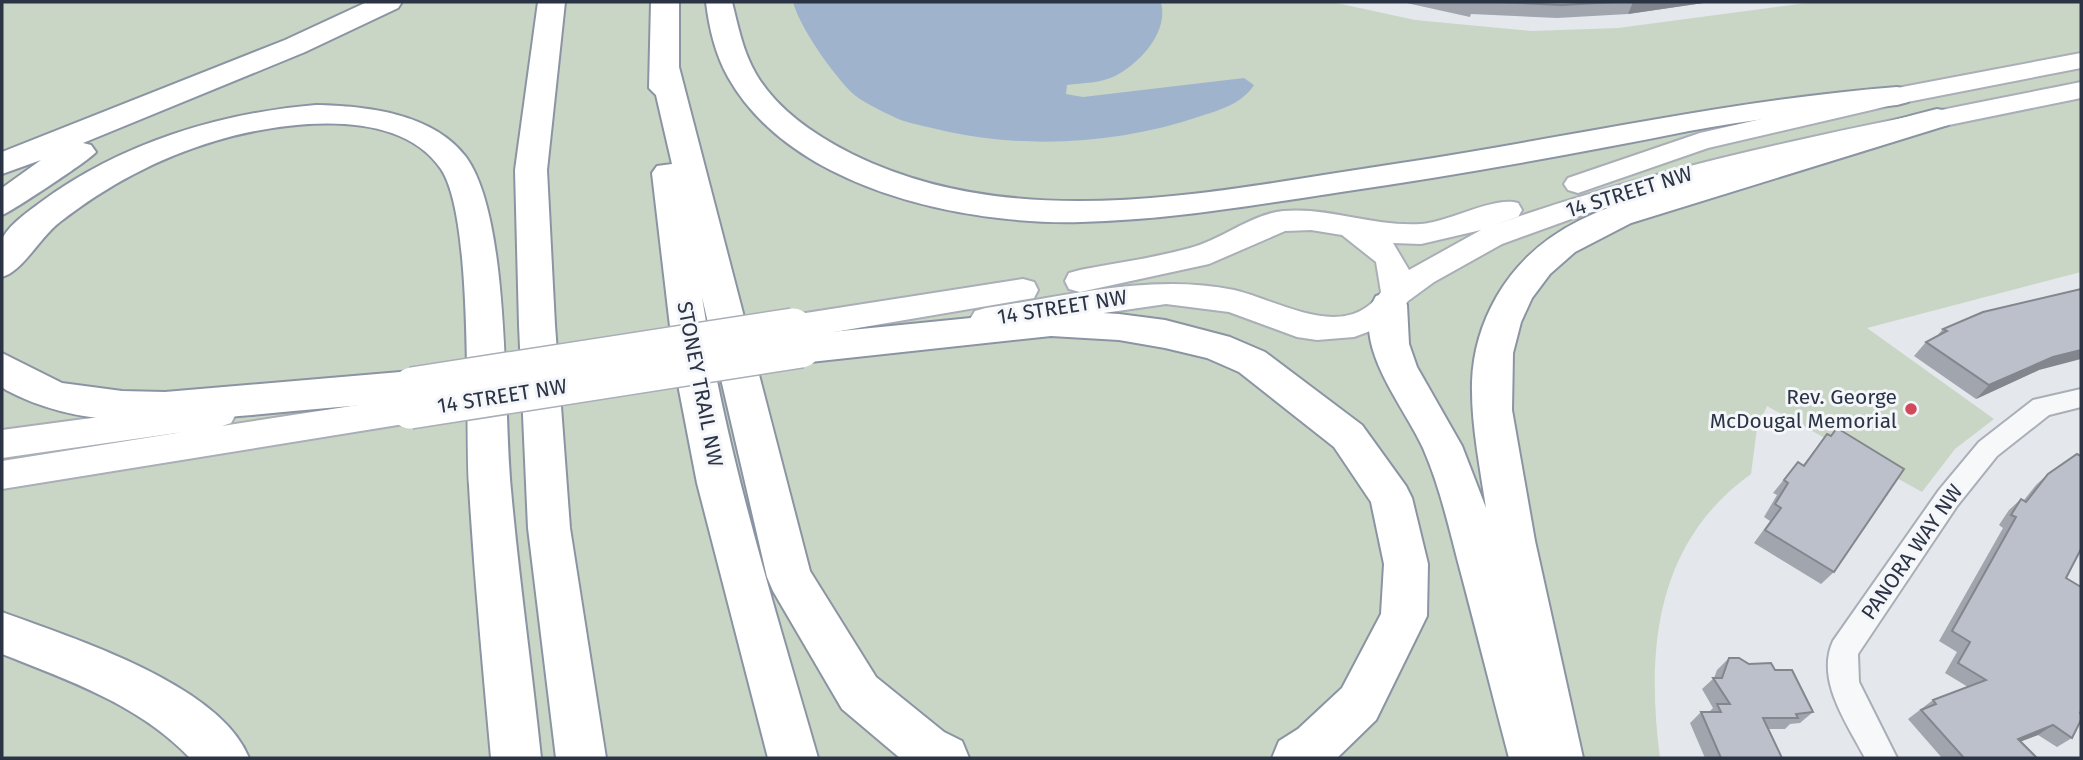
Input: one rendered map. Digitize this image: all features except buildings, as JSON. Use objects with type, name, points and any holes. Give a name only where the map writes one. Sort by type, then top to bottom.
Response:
[{"type":"highway","points":[[2,204],[74,155],[388,2]]},
{"type":"highway","points":[[551,2],[531,170],[536,312],[550,528],[581,758]]},
{"type":"highway","name":"STONEY TRAIL NW","points":[[665,2],[663,62],[666,159],[694,369],[718,483],[793,758]]},
{"type":"highway","points":[[719,2],[725,36],[744,79],[767,109],[802,139],[862,171],[914,191],[1003,208],[1088,211],[1272,192],[1529,153],[1786,107],[1897,96]]},
{"type":"highway","points":[[2,164],[295,46]]},
{"type":"highway","points":[[663,62],[789,577],[859,693],[927,748],[944,758]]},
{"type":"highway","points":[[2,265],[30,229],[92,185],[137,160],[176,144],[261,120],[334,113],[362,117],[400,126],[424,138],[450,158],[464,181],[479,260],[486,444],[496,579],[516,758]]},
{"type":"highway","points":[[1558,758],[1509,525],[1494,424],[1491,380],[1494,352],[1516,295],[1537,265],[1562,244],[1587,229],[1677,197],[1937,118]]},
{"type":"highway","points":[[1393,299],[1390,344],[1398,368],[1442,446],[1463,501],[1534,758]]},
{"type":"highway","points":[[797,338],[1051,323],[1119,327],[1165,334],[1217,347],[1252,362],[1348,436],[1391,498],[1406,564],[1404,615],[1359,704],[1315,746],[1297,758]]},
{"type":"highway","points":[[2,367],[29,388],[64,398],[128,407],[411,398]]},
{"type":"highway","points":[[2,633],[109,674],[189,722],[224,758]]},
{"type":"main road","name":"14 STREET NW","points":[[797,338],[1160,266],[1218,250],[1281,221],[1311,220],[1421,234],[1458,228],[1700,141],[1897,96],[2081,61]]},
{"type":"main road","name":"14 STREET NW","points":[[2,475],[411,398],[797,338],[1139,295],[1207,296],[1247,305],[1290,323],[1318,328],[1354,325],[1423,275],[1492,237],[1575,207],[1760,155],[2081,90]]},
{"type":"main road","points":[[1348,226],[1371,238],[1384,250],[1394,265],[1393,299]]},
{"type":"main road","name":"14 STREET NW","points":[[2,444],[411,398]]},
{"type":"street","name":"PANORA WAY NW","points":[[1881,758],[1844,683],[1843,652],[1948,498],[1988,449],[2042,408],[2081,398]]},
{"type":"green space","points":[[2,2],[1332,2],[1415,20],[1532,31],[1618,28],[1814,2],[2081,2],[2081,272],[1867,328],[1994,419],[1955,449],[1922,492],[1767,406],[1757,428],[1751,474],[1719,502],[1694,532],[1676,566],[1664,601],[1657,639],[1655,678],[1660,758],[2,758]]},
{"type":"water","points":[[793,2],[1161,2],[1161,24],[1143,55],[1110,78],[1067,85],[1066,94],[1083,97],[1244,78],[1254,85],[1244,97],[1223,108],[1169,126],[1135,133],[1032,142],[965,135],[900,120],[855,95],[817,49]]},
{"type":"place","name":"Rev. George McDougal Memorial","points":[[1911,409]]}]
